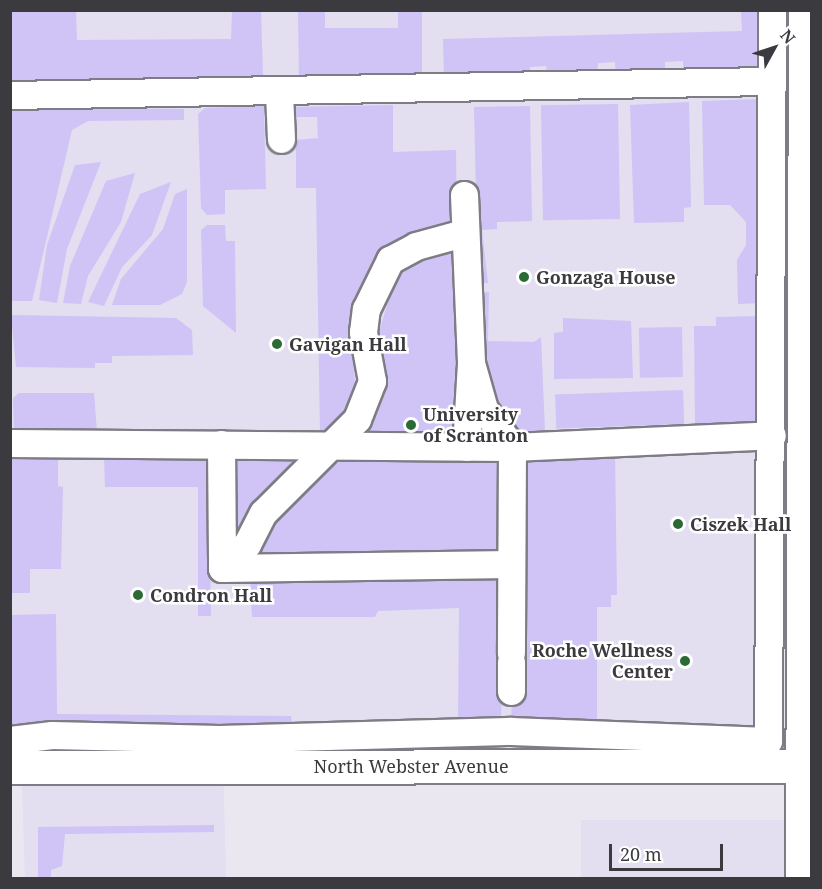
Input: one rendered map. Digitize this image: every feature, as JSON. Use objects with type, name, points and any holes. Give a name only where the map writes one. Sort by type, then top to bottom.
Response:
[{"type":"main road","points":[[802,879],[807,766],[805,10]]},
{"type":"main road","name":"North Webster Avenue","points":[[10,767],[807,766]]},
{"type":"street","points":[[10,740],[52,735],[219,739],[511,731],[768,741],[772,435],[770,81],[772,10]]},
{"type":"street","points":[[10,95],[279,93],[770,81]]},
{"type":"street","points":[[279,93],[281,139]]},
{"type":"street","points":[[464,195],[471,363],[466,447]]},
{"type":"street","points":[[222,568],[247,544],[263,513],[335,445],[357,419],[372,381],[363,332],[366,309],[390,260],[416,246],[460,234]]},
{"type":"street","points":[[471,363],[484,409],[512,447],[511,691]]},
{"type":"street","points":[[10,443],[512,447],[772,435]]},
{"type":"street","points":[[221,444],[222,568]]},
{"type":"street","points":[[222,568],[510,564]]},
{"type":"shaded area","name":"University of Scranton","points":[[10,11],[779,11],[781,342],[811,342],[812,507],[781,507],[777,738],[636,748],[223,758],[226,878],[25,878],[21,753],[10,753]]},
{"type":"shaded area","points":[[11,11],[76,11],[77,40],[231,39],[232,11],[261,11],[263,77],[259,83],[11,84]]},
{"type":"shaded area","points":[[298,11],[325,11],[325,28],[398,28],[398,11],[422,11],[422,81],[299,82]]},
{"type":"shaded area","points":[[741,11],[767,11],[762,72],[684,75],[683,61],[665,62],[665,76],[616,77],[615,62],[598,63],[597,78],[548,79],[546,66],[530,67],[530,78],[444,80],[443,39],[742,31]]},
{"type":"shaded area","points":[[762,99],[763,303],[738,304],[737,260],[746,245],[746,222],[730,205],[704,205],[702,101]]},
{"type":"shaded area","points":[[689,102],[691,207],[684,208],[684,222],[634,223],[630,105]]},
{"type":"shaded area","points":[[618,104],[620,219],[543,220],[541,105]]},
{"type":"shaded area","points":[[393,105],[393,152],[456,150],[457,220],[392,243],[372,261],[352,321],[355,385],[345,418],[332,434],[320,434],[316,188],[296,188],[296,140],[318,138],[317,117],[293,117],[292,107]]},
{"type":"shaded area","points":[[264,106],[266,189],[225,190],[225,214],[207,215],[201,208],[198,114],[205,108]]},
{"type":"shaded area","points":[[530,106],[532,221],[497,222],[497,229],[482,230],[488,283],[478,283],[474,107]]},
{"type":"shaded area","points":[[10,108],[184,109],[184,120],[88,121],[72,130],[32,301],[11,301]]},
{"type":"shaded area","points":[[101,162],[67,249],[57,303],[39,300],[47,245],[75,165]]},
{"type":"shaded area","points":[[135,173],[121,222],[88,276],[81,304],[63,303],[70,266],[106,181]]},
{"type":"shaded area","points":[[171,182],[152,235],[122,267],[104,306],[88,302],[140,194]]},
{"type":"shaded area","points":[[187,189],[187,282],[182,294],[160,305],[112,305],[121,279],[163,229],[175,194]]},
{"type":"shaded area","points":[[207,225],[225,225],[226,241],[235,241],[236,333],[203,306],[201,230]]},
{"type":"shaded area","points":[[461,248],[457,434],[363,434],[382,390],[380,329],[391,291],[405,268]]},
{"type":"shaded area","points":[[489,292],[488,341],[534,342],[541,337],[545,431],[510,433],[487,396],[478,293]]},
{"type":"shaded area","points":[[11,315],[176,318],[192,330],[193,355],[112,356],[112,363],[95,363],[95,368],[16,367]]},
{"type":"shaded area","points":[[762,316],[765,422],[695,424],[694,326],[716,326],[716,317]]},
{"type":"shaded area","points":[[563,318],[631,321],[633,378],[554,379],[554,333],[563,332]]},
{"type":"shaded area","points":[[682,327],[683,377],[640,378],[639,328]]},
{"type":"shaded area","points":[[683,390],[684,424],[556,428],[555,394]]},
{"type":"shaded area","points":[[19,393],[94,393],[97,432],[14,431],[13,398]]},
{"type":"shaded area","points":[[11,453],[58,454],[58,486],[63,487],[61,569],[30,569],[30,593],[11,593]]},
{"type":"shaded area","points":[[615,453],[617,595],[611,595],[611,607],[597,607],[597,726],[511,726],[517,556],[250,562],[273,518],[323,471],[349,457]]},
{"type":"shaded area","points":[[104,455],[221,456],[210,550],[211,616],[198,616],[198,487],[105,487]]},
{"type":"shaded area","points":[[231,457],[295,457],[232,549]]},
{"type":"shaded area","points":[[504,575],[501,722],[458,725],[459,608],[378,611],[375,617],[252,617],[250,578]]},
{"type":"shaded area","points":[[56,614],[57,714],[291,716],[293,730],[11,728],[10,615]]},
{"type":"shaded area","points":[[581,820],[811,820],[811,878],[581,878]]},
{"type":"shaded area","points":[[214,825],[214,832],[65,834],[62,866],[51,870],[51,878],[38,878],[38,827]]},
{"type":"place","name":"Gonzaga House","points":[[524,277]]},
{"type":"place","name":"Gavigan Hall","points":[[277,344]]},
{"type":"place","name":"University of Scranton","points":[[411,425]]},
{"type":"place","name":"Ciszek Hall","points":[[678,524]]},
{"type":"place","name":"Condron Hall","points":[[138,595]]},
{"type":"place","name":"Roche Wellness Center","points":[[685,661]]}]
